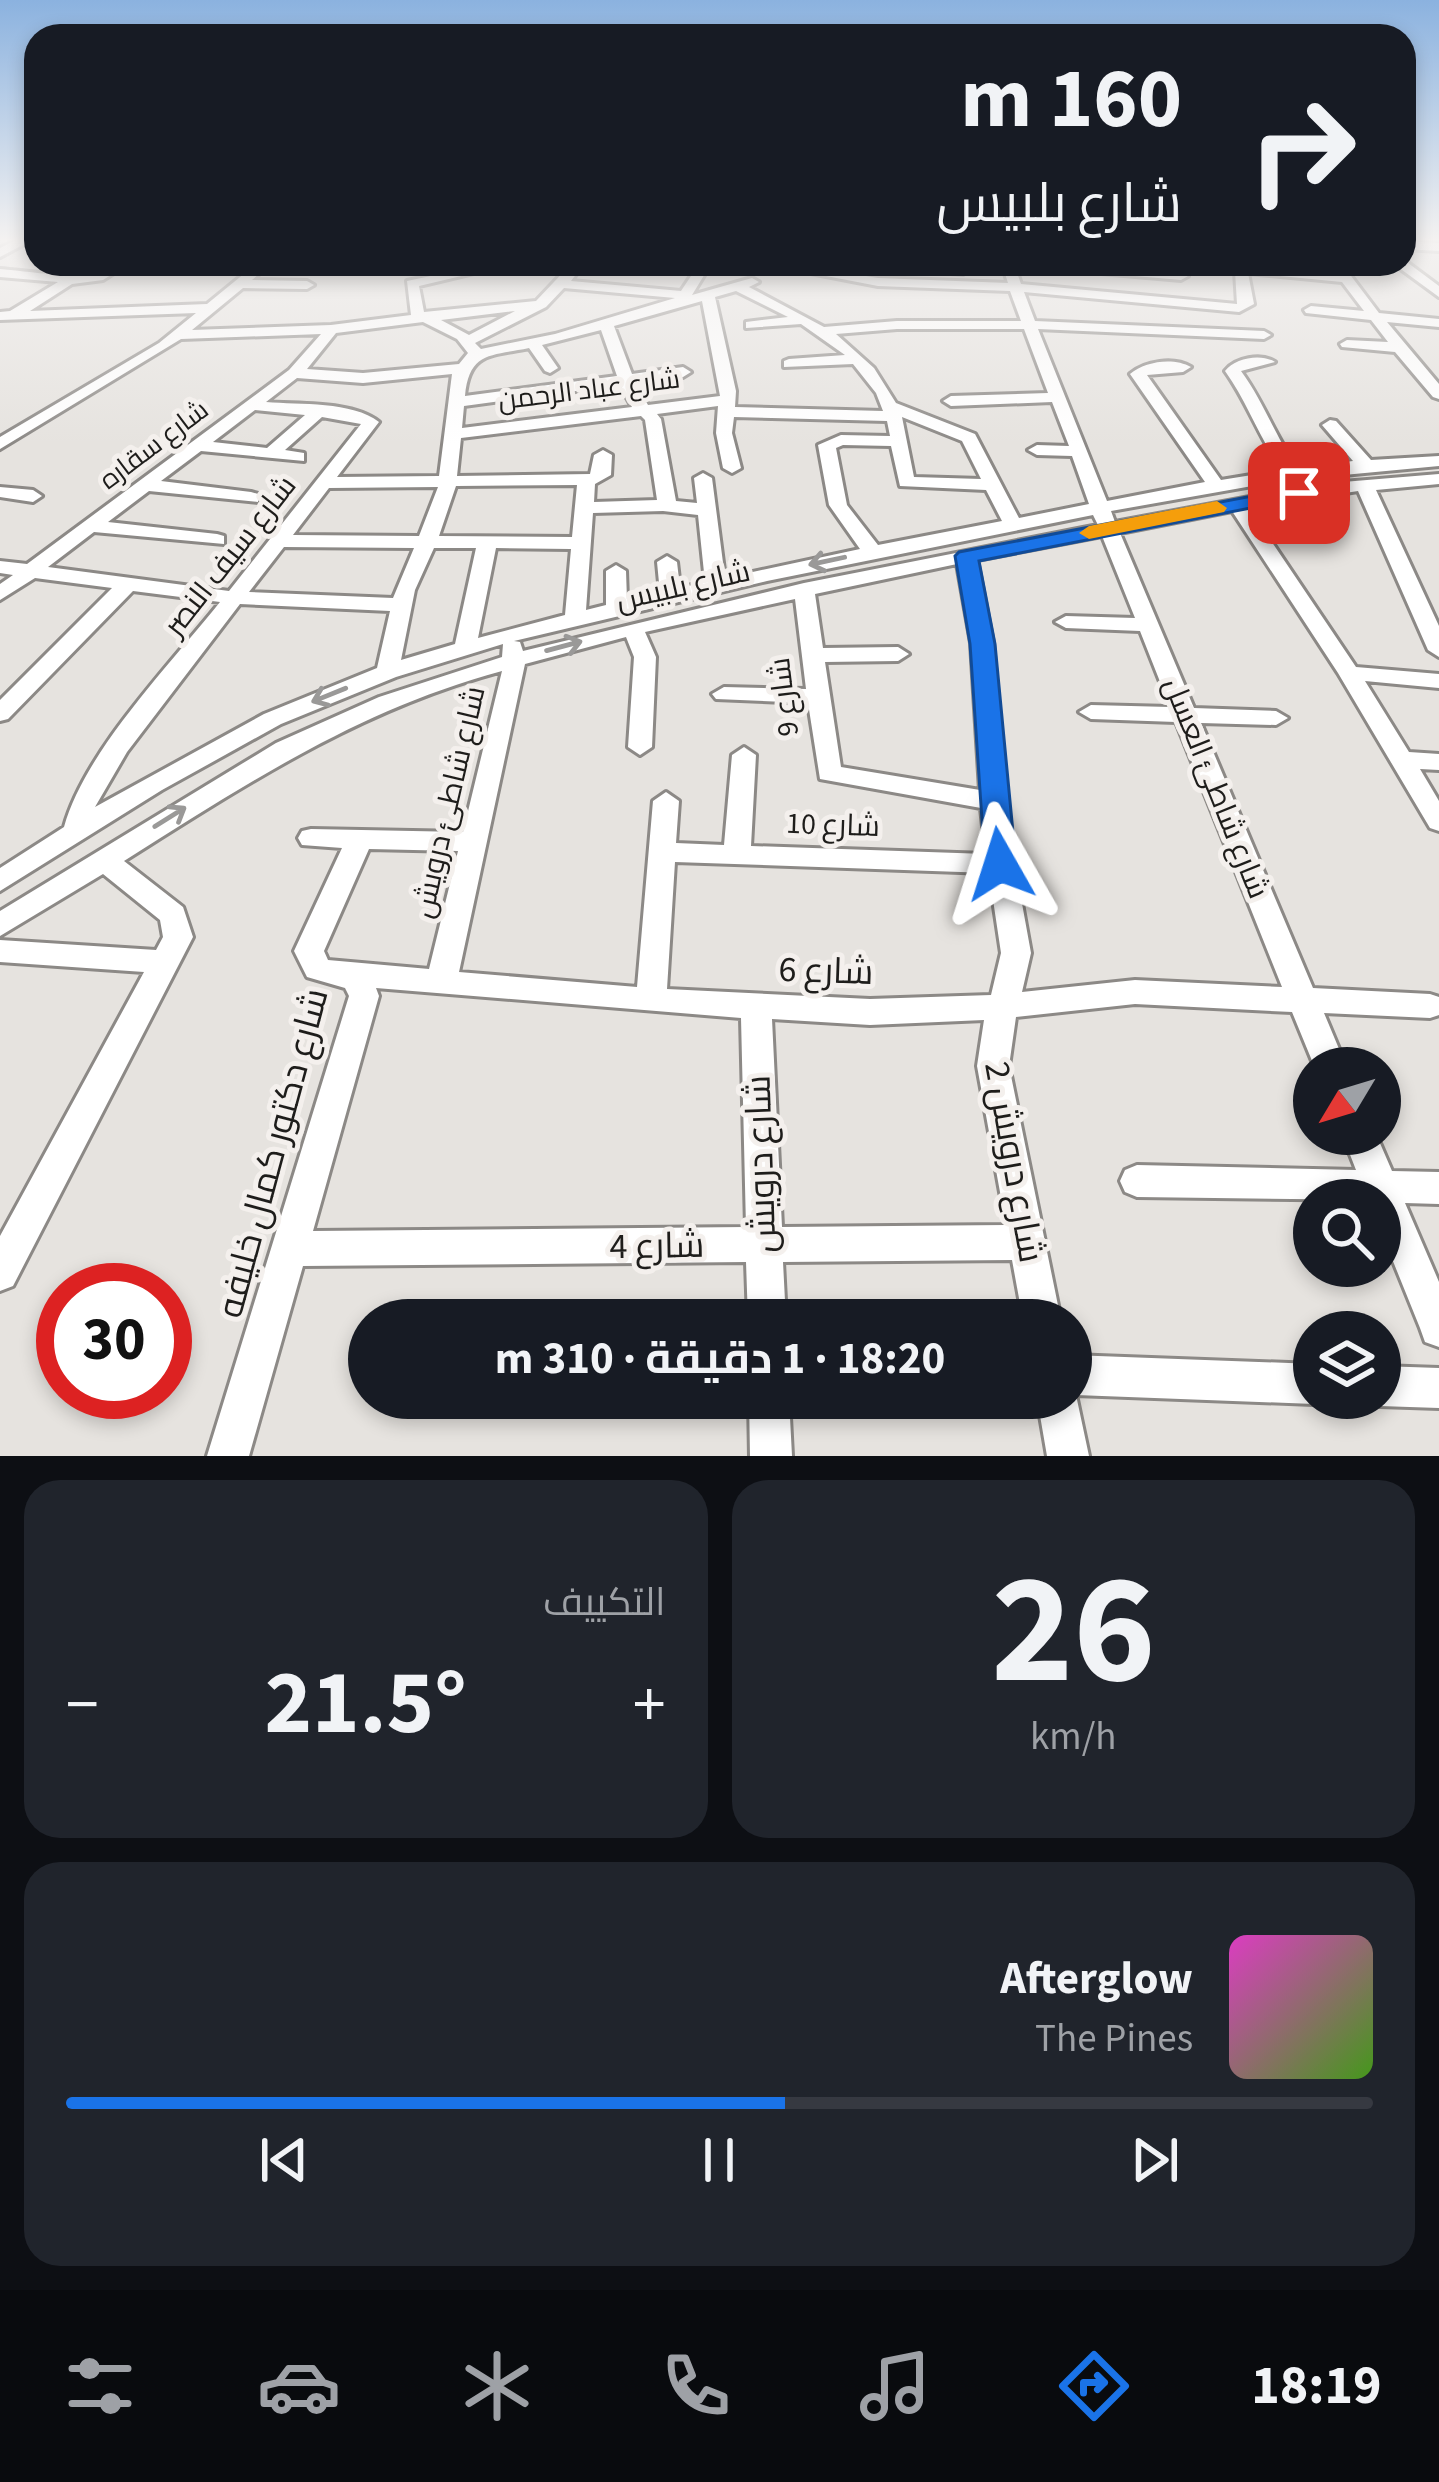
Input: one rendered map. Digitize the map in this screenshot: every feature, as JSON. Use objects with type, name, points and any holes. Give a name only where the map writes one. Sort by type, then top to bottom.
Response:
[{"type":"street","points":[[0,328],[7,315],[213,308]]},
{"type":"street","points":[[0,444],[179,335],[213,308]]},
{"type":"street","points":[[414,308],[472,348],[534,344],[659,308]]},
{"type":"street","points":[[179,335],[331,329],[502,308]]},
{"type":"street","points":[[387,672],[400,605],[450,481],[461,368],[472,348],[535,308]]},
{"type":"street","points":[[710,308],[732,468]]},
{"type":"street","points":[[781,308],[857,359],[891,411],[909,483],[993,484]]},
{"type":"street","name":"شارع شاطئ العسل","points":[[1025,308],[1104,519],[1322,1047]]},
{"type":"street","points":[[1367,308],[1439,394]]},
{"type":"street","points":[[1311,310],[1439,323]]},
{"type":"street","points":[[646,313],[653,332]]},
{"type":"street","points":[[751,326],[803,319]]},
{"type":"street","points":[[606,324],[634,402],[653,419],[667,506]]},
{"type":"street","points":[[823,332],[1031,325],[1264,335]]},
{"type":"street","name":"شارع سقاره","points":[[0,594],[293,373],[318,350],[331,329]]},
{"type":"street","points":[[1209,335],[1220,356]]},
{"type":"street","points":[[534,344],[550,368]]},
{"type":"street","points":[[1347,344],[1404,348]]},
{"type":"street","points":[[789,364],[857,359]]},
{"type":"street","points":[[1267,362],[1233,369],[1256,403],[1268,440],[1294,474]]},
{"type":"street","points":[[1183,367],[1148,368],[1138,374],[1217,488]]},
{"type":"street","points":[[293,373],[388,378],[461,368]]},
{"type":"street","points":[[457,402],[531,384],[683,372]]},
{"type":"street","points":[[252,405],[348,415],[388,378]]},
{"type":"street","points":[[951,401],[1055,397]]},
{"type":"street","name":"شارع عباد الرحمن","points":[[456,434],[644,410],[727,406],[891,411]]},
{"type":"street","points":[[891,411],[967,436],[1013,525]]},
{"type":"street","points":[[271,454],[318,412]]},
{"type":"street","name":"شارع سيف النصر","points":[[76,832],[85,798],[99,774],[370,425],[364,417],[348,415]]},
{"type":"street","points":[[0,420],[32,425]]},
{"type":"street","points":[[1330,425],[1365,475],[1439,650]]},
{"type":"street","points":[[872,551],[840,511],[827,446],[836,440],[898,441]]},
{"type":"street","points":[[201,446],[298,457]]},
{"type":"street","points":[[1037,449],[1080,451]]},
{"type":"street","points":[[326,483],[586,480],[602,475],[603,455]]},
{"type":"street","name":"شارع بلبيس","points":[[0,925],[226,782],[324,730],[575,619],[872,551],[1013,525],[1237,504],[1439,461]]},
{"type":"street","name":"شارع بلبيس","points":[[0,881],[148,785],[250,730],[387,672],[465,647],[511,648],[633,628],[967,556],[1217,488],[1294,474],[1439,479]]},
{"type":"street","points":[[703,478],[716,585]]},
{"type":"street","points":[[575,619],[586,480]]},
{"type":"street","points":[[148,485],[251,499]]},
{"type":"street","points":[[0,492],[33,496]]},
{"type":"street","points":[[1237,504],[1349,673],[1439,822]]},
{"type":"street","points":[[584,508],[706,510]]},
{"type":"street","points":[[91,526],[217,540]]},
{"type":"street","points":[[280,541],[581,543]]},
{"type":"street","points":[[465,647],[487,543]]},
{"type":"street","name":"شارع درويش 2","points":[[967,556],[982,644],[1000,864],[1016,953],[993,1066],[1038,1299]]},
{"type":"street","points":[[667,562],[671,596]]},
{"type":"street","points":[[0,568],[235,598],[400,605]]},
{"type":"street","points":[[616,571],[617,609]]},
{"type":"street","points":[[0,714],[128,584]]},
{"type":"street","name":"شارع 9","points":[[804,589],[825,767],[835,776],[994,801]]},
{"type":"street","points":[[1066,622],[1148,625]]},
{"type":"street","points":[[633,628],[645,656],[640,747]]},
{"type":"street","name":"شارع شاطئ درويش","points":[[441,983],[511,648]]},
{"type":"street","points":[[812,655],[898,654]]},
{"type":"street","points":[[1349,673],[1439,681]]},
{"type":"street","points":[[724,694],[817,695]]},
{"type":"street","points":[[1091,712],[1276,718]]},
{"type":"street","points":[[737,855],[744,755]]},
{"type":"street","points":[[1402,760],[1439,762]]},
{"type":"street","points":[[651,1001],[667,801]]},
{"type":"street","points":[[311,838],[473,842]]},
{"type":"street","name":"شارع دكتور كمال خليفه","points":[[228,1456],[364,996],[357,979],[318,968],[309,951],[359,839]]},
{"type":"street","name":"شارع 10","points":[[663,852],[1000,864]]},
{"type":"street","points":[[0,1273],[178,937],[173,915],[102,859]]},
{"type":"street","points":[[0,951],[168,962]]},
{"type":"street","name":"شارع 6","points":[[347,974],[756,1007],[929,1012],[1136,992],[1430,1006]]},
{"type":"street","name":"شارع درويش","points":[[756,1007],[765,1299]]},
{"type":"street","points":[[1137,1181],[1293,1184]]},
{"type":"street","points":[[1401,1187],[1439,1188]]},
{"type":"street","points":[[1401,1235],[1439,1328]]},
{"type":"street","name":"شارع 4","points":[[289,1249],[1026,1243]]},
{"type":"street","points":[[1092,1376],[1293,1383]]},
{"type":"street","points":[[1401,1387],[1439,1388]]},
{"type":"street","points":[[770,1419],[771,1456]]},
{"type":"street","points":[[1062,1419],[1068,1456]]},
{"type":"slow traffic","points":[[1089,533],[1217,508]]},
{"type":"route","points":[[1000,864],[982,644],[967,556],[1299,493]]}]
